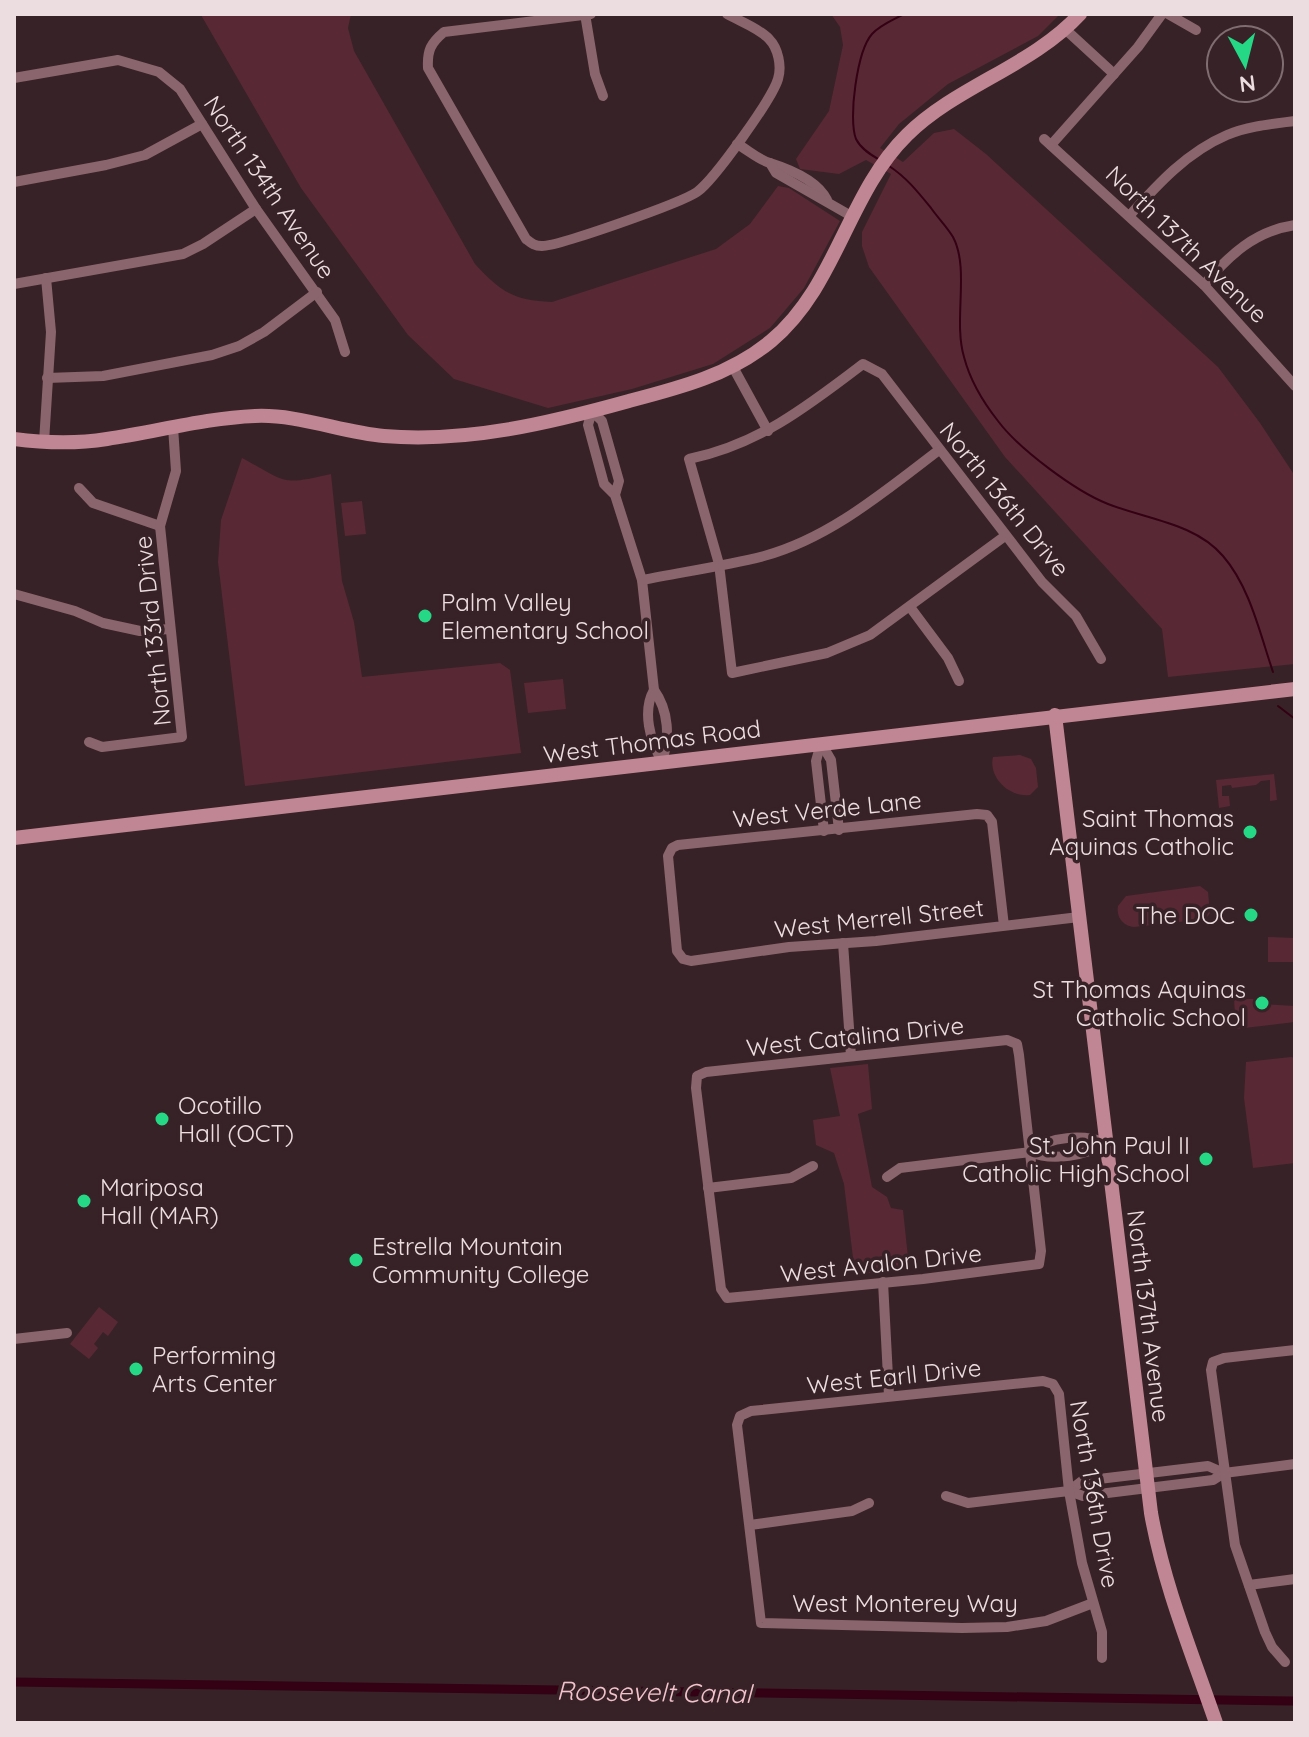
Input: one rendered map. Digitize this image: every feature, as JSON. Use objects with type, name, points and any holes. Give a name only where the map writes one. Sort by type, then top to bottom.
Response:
[{"type":"street","points":[[603,96],[595,74],[587,14],[444,32],[432,42],[427,55],[428,68],[526,239],[536,246],[545,246],[687,197],[708,182],[746,133],[778,78],[779,58],[769,39],[727,14]]},
{"type":"street","points":[[14,439],[44,442],[107,439],[222,418],[258,415],[291,418],[381,436],[441,437],[520,427],[698,382],[733,367],[773,340],[800,310],[821,282],[878,171],[913,129],[940,108],[1034,54],[1080,14]]},
{"type":"street","points":[[1065,29],[1114,74],[1162,14]]},
{"type":"street","points":[[1168,14],[1196,30]]},
{"type":"street","name":"North 134th Avenue","points":[[14,78],[118,60],[138,64],[172,80],[256,209],[335,320],[345,352]]},
{"type":"street","name":"North 137th Avenue","points":[[1114,74],[1048,142],[1204,285],[1295,386]]},
{"type":"street","points":[[1130,215],[1177,166],[1227,135],[1295,121]]},
{"type":"street","points":[[14,182],[145,155],[202,124]]},
{"type":"street","points":[[737,144],[770,163],[780,164],[798,181],[823,192],[827,200],[853,217]]},
{"type":"street","points":[[14,284],[183,254],[256,209]]},
{"type":"street","points":[[1204,285],[1225,259],[1251,239],[1295,225]]},
{"type":"street","points":[[44,442],[51,317],[46,278]]},
{"type":"street","points":[[47,378],[103,376],[212,355],[239,346],[264,332],[317,292]]},
{"type":"street","name":"North 136th Drive","points":[[768,431],[804,409],[863,364],[873,367],[882,374],[1042,582],[1076,616],[1101,659]]},
{"type":"street","points":[[733,367],[768,431],[721,453],[689,459],[719,564],[732,673],[827,653],[870,635],[1005,536]]},
{"type":"street","points":[[592,411],[588,425],[604,484],[615,495],[642,580],[654,690],[663,703],[668,743],[662,761]]},
{"type":"street","name":"North 133rd Drive","points":[[89,742],[102,747],[182,737],[160,526],[176,471],[173,427]]},
{"type":"street","points":[[642,580],[764,556],[823,532],[880,495],[939,450]]},
{"type":"street","points":[[79,488],[93,503],[160,526]]},
{"type":"street","points":[[14,594],[103,623],[140,631],[170,629]]},
{"type":"street","points":[[910,607],[948,658],[959,681]]},
{"type":"street","name":"West Thomas Road","points":[[14,838],[1295,689]]},
{"type":"street","name":"North 137th Avenue","points":[[1055,715],[1147,1481],[1163,1571],[1216,1723]]},
{"type":"street","points":[[821,743],[831,760],[839,830]]},
{"type":"street","points":[[821,743],[816,761],[824,831]]},
{"type":"street","name":"West Verde Lane","points":[[683,959],[677,951],[667,861],[672,848],[783,833],[987,815],[992,822],[1004,926]]},
{"type":"street","name":"West Merrell Street","points":[[683,959],[691,961],[789,947],[1079,917]]},
{"type":"street","points":[[843,943],[851,1056]]},
{"type":"street","name":"West Catalina Drive","points":[[708,1188],[696,1088],[697,1076],[706,1072],[1007,1040],[1017,1044],[1031,1152]]},
{"type":"street","points":[[887,1177],[900,1168],[1031,1152],[1041,1143],[1091,1137],[1106,1143]]},
{"type":"street","name":"West Avalon Drive","points":[[708,1188],[721,1289],[727,1298],[954,1276],[1039,1264],[1041,1251],[1031,1152]]},
{"type":"street","points":[[708,1188],[791,1178],[813,1166]]},
{"type":"street","points":[[883,1282],[889,1396]]},
{"type":"street","points":[[14,1339],[67,1333]]},
{"type":"street","points":[[1285,1662],[1272,1647],[1265,1632],[1235,1545],[1211,1370],[1213,1362],[1224,1358],[1295,1350]]},
{"type":"street","name":"West Earll Drive","points":[[750,1525],[737,1425],[740,1416],[751,1411],[889,1396],[1043,1381],[1053,1384]]},
{"type":"street","name":"North 136th Drive","points":[[1053,1384],[1059,1394],[1069,1491],[1082,1563],[1103,1638],[1102,1658]]},
{"type":"street","points":[[946,1496],[968,1503],[1069,1491],[1083,1496],[1147,1481],[1213,1480],[1224,1473],[1295,1464]]},
{"type":"street","points":[[750,1525],[852,1511],[869,1503]]},
{"type":"street","name":"West Monterey Way","points":[[750,1525],[761,1623],[1007,1627],[1046,1621],[1093,1603]]},
{"type":"street","points":[[1249,1585],[1295,1579]]},
{"type":"shaded area","points":[[195,14],[351,14],[348,28],[354,51],[475,264],[501,288],[517,296],[552,302],[716,249],[750,224],[778,186],[789,188],[840,221],[804,288],[770,328],[713,364],[632,389],[548,408],[454,379],[408,335],[301,188],[201,15]]},
{"type":"shaded area","points":[[831,14],[1060,14],[1038,36],[948,84],[899,124],[880,148],[903,162],[934,133],[954,129],[986,154],[1218,367],[1295,476],[1295,664],[1168,677],[1162,629],[1005,457],[869,267],[862,246],[862,232],[891,174],[866,160],[839,174],[800,169],[796,159],[829,111],[843,45],[840,27]]},
{"type":"shaded area","points":[[242,458],[284,480],[331,474],[342,581],[354,622],[362,677],[500,663],[510,670],[521,753],[245,786],[218,562],[221,520]]},
{"type":"shaded area","points":[[362,501],[366,534],[345,536],[341,503]]},
{"type":"shaded area","points":[[563,679],[566,709],[528,713],[524,683]]},
{"type":"shaded area","points":[[1020,755],[1031,759],[1036,768],[1038,787],[1030,795],[1008,790],[997,779],[992,765],[993,757]]},
{"type":"shaded area","points":[[1274,774],[1277,800],[1270,801],[1270,780],[1232,788],[1231,785],[1222,786],[1222,796],[1229,796],[1230,806],[1219,808],[1216,780]]},
{"type":"shaded area","points":[[1200,886],[1208,892],[1210,913],[1206,919],[1134,927],[1119,917],[1118,906],[1126,896]]},
{"type":"shaded area","points":[[1268,937],[1295,938],[1295,962],[1268,962]]},
{"type":"shaded area","points":[[1234,999],[1263,999],[1263,1004],[1295,1006],[1295,1022],[1236,1029]]},
{"type":"shaded area","points":[[1295,1058],[1295,1163],[1253,1168],[1244,1098],[1246,1062]]},
{"type":"shaded area","points":[[868,1064],[872,1109],[858,1114],[872,1187],[887,1197],[891,1208],[903,1210],[909,1267],[904,1271],[855,1274],[844,1184],[834,1153],[816,1145],[813,1120],[840,1116],[830,1068]]},
{"type":"shaded area","points":[[99,1307],[118,1322],[108,1336],[103,1332],[94,1344],[98,1348],[89,1359],[70,1344]]},
{"type":"waterway","points":[[880,160],[863,149],[856,139],[853,117],[855,85],[862,55],[872,34],[904,14]]},
{"type":"waterway","points":[[889,166],[916,191],[953,237],[960,264],[960,327],[964,357],[973,382],[992,414],[1033,456],[1095,498],[1184,529],[1212,545],[1240,582],[1273,672]]},
{"type":"waterway","points":[[1278,706],[1295,719]]},
{"type":"waterway","name":"Roosevelt Canal","points":[[14,1682],[1295,1701]]},
{"type":"place","name":"Palm Valley Elementary School","points":[[425,616]]},
{"type":"place","name":"Saint Thomas Aquinas Catholic","points":[[1250,832]]},
{"type":"place","name":"The DOC","points":[[1251,915]]},
{"type":"place","name":"St Thomas Aquinas Catholic School","points":[[1262,1003]]},
{"type":"place","name":"Ocotillo Hall (OCT)","points":[[162,1119]]},
{"type":"place","name":"St. John Paul II Catholic High School","points":[[1206,1159]]},
{"type":"place","name":"Mariposa Hall (MAR)","points":[[84,1201]]},
{"type":"place","name":"Estrella Mountain Community College","points":[[356,1260]]},
{"type":"place","name":"Performing Arts Center","points":[[136,1369]]}]
